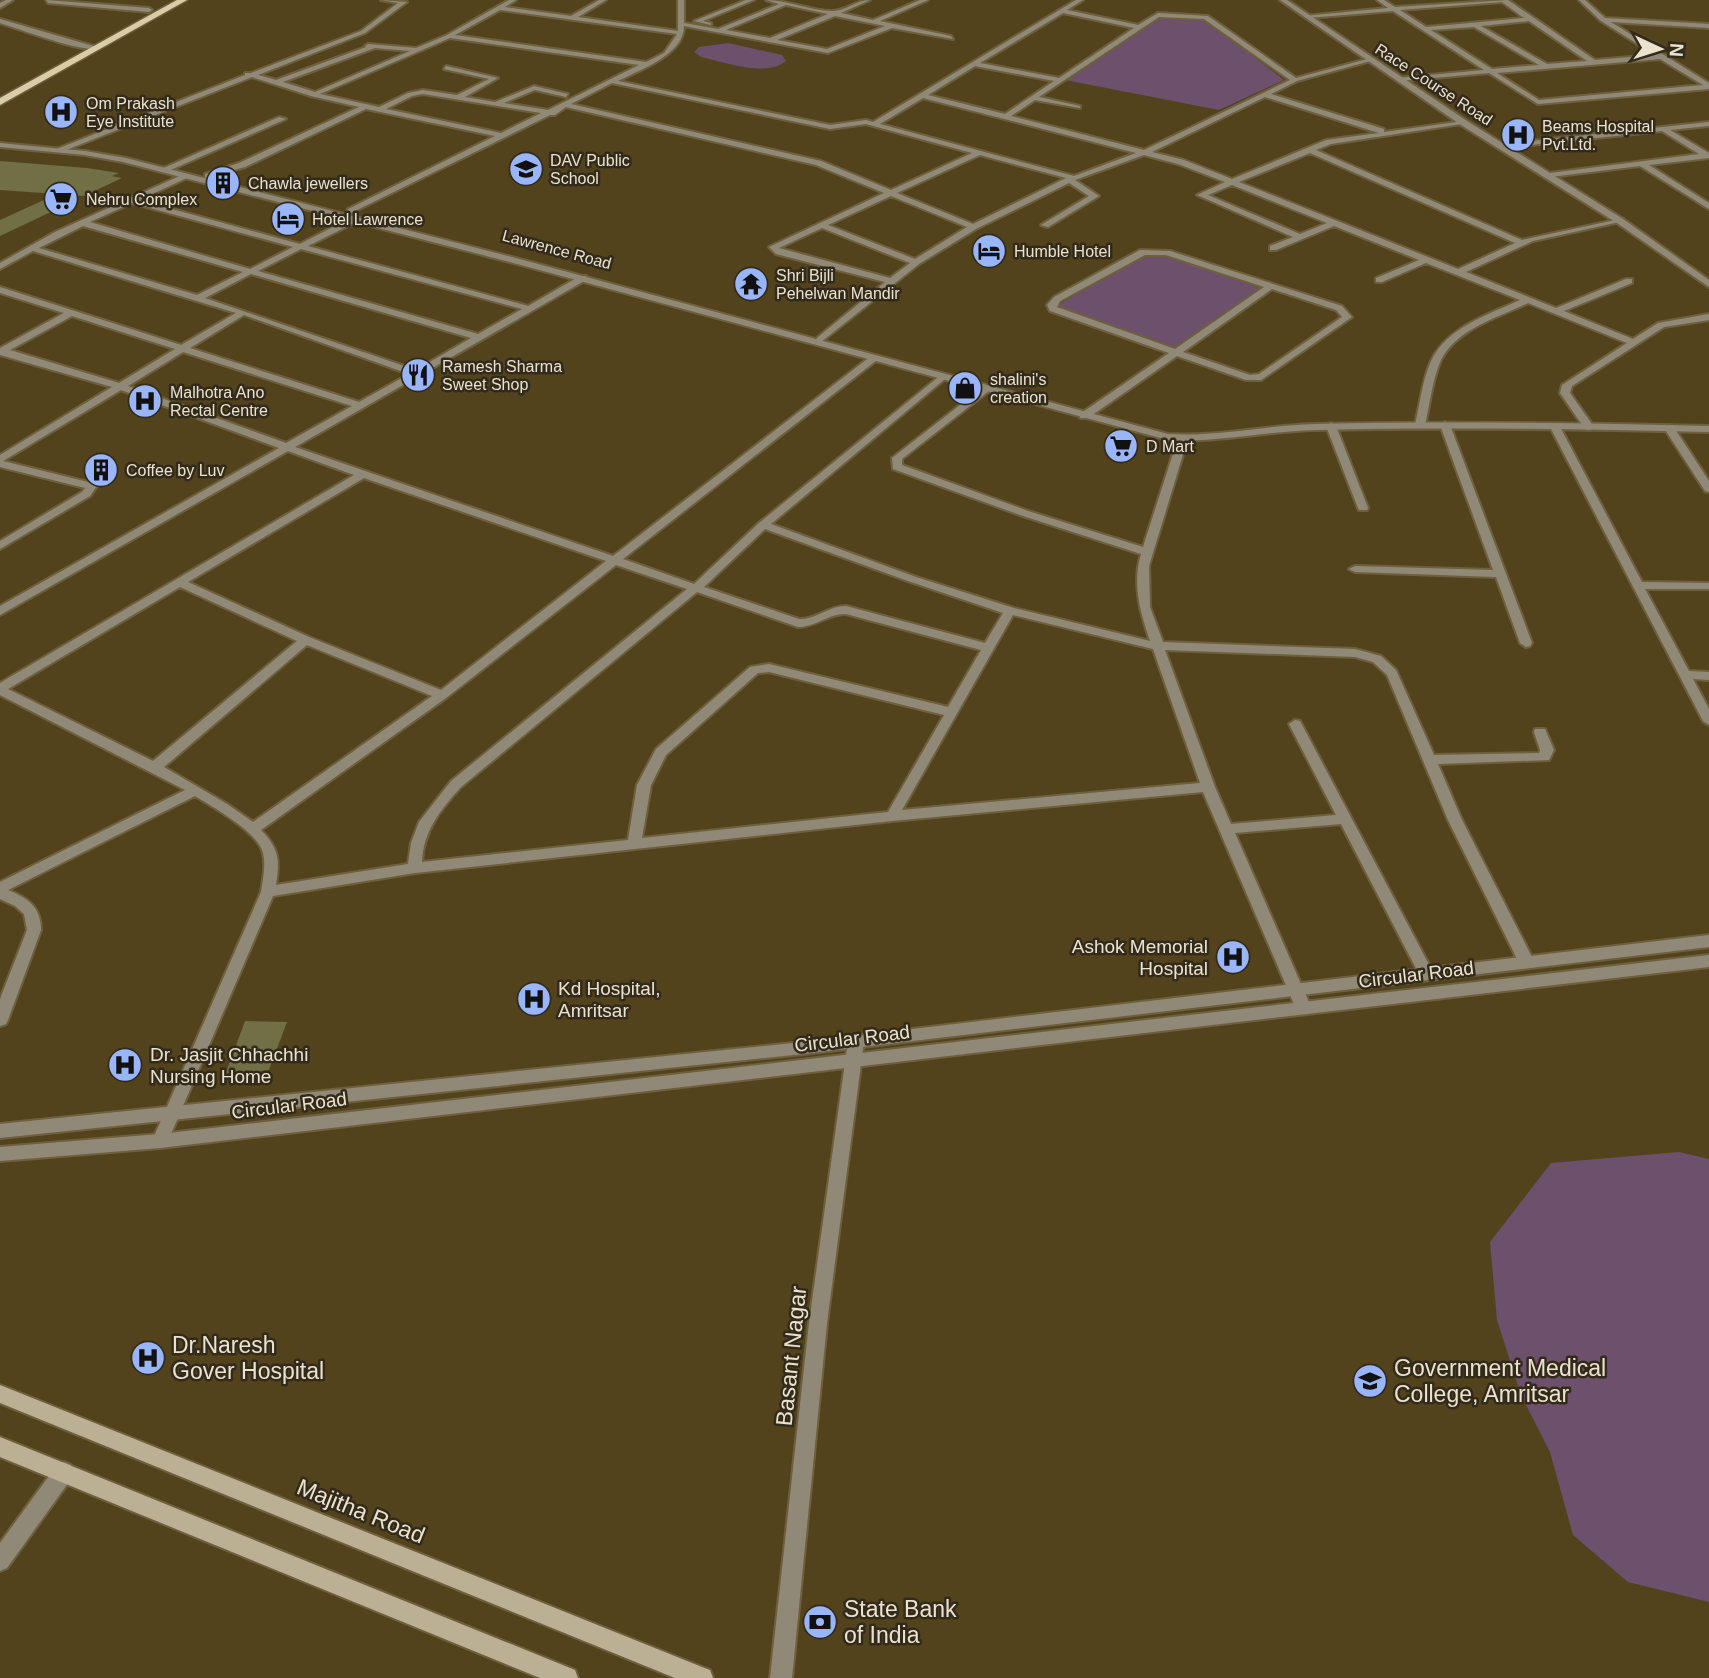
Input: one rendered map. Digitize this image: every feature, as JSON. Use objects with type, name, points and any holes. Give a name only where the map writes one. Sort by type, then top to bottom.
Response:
[{"type":"main road","points":[[0,91],[167,0]]},
{"type":"main road","points":[[0,102],[183,0]]},
{"type":"main road","name":"Majitha Road","points":[[0,1394],[702,1678]]},
{"type":"main road","points":[[0,1447],[567,1678]]},
{"type":"street","points":[[0,6],[10,0]]},
{"type":"street","points":[[384,0],[405,1]]},
{"type":"street","points":[[315,94],[449,36],[513,0]]},
{"type":"street","points":[[572,18],[603,0]]},
{"type":"street","points":[[198,298],[504,136],[649,64],[673,48],[681,28],[681,0]]},
{"type":"street","points":[[751,0],[697,21],[769,41],[831,51],[893,25]]},
{"type":"street","points":[[769,0],[951,38]]},
{"type":"street","points":[[798,6],[811,0]]},
{"type":"street","points":[[769,41],[867,0]]},
{"type":"street","points":[[875,22],[925,0]]},
{"type":"street","points":[[1007,0],[1020,3]]},
{"type":"street","points":[[874,124],[1080,0]]},
{"type":"street","name":"Race Course Road","points":[[1283,0],[1464,123],[1620,220],[1704,276],[1709,284]]},
{"type":"street","points":[[1380,0],[1490,73],[1543,103],[1709,86]]},
{"type":"street","points":[[1451,0],[1458,4]]},
{"type":"street","points":[[1307,16],[1504,0],[1594,63]]},
{"type":"street","points":[[1582,0],[1603,20],[1709,86]]},
{"type":"street","points":[[48,1],[149,10]]},
{"type":"street","points":[[58,150],[247,74],[363,32],[405,1]]},
{"type":"street","points":[[498,8],[572,18],[723,30],[785,3]]},
{"type":"street","points":[[1062,11],[1137,27]]},
{"type":"street","points":[[1008,116],[1158,15],[1201,12],[1295,80]]},
{"type":"street","points":[[1424,29],[1529,19]]},
{"type":"street","points":[[1603,20],[1709,26]]},
{"type":"street","points":[[0,21],[97,48]]},
{"type":"street","points":[[1475,25],[1548,68]]},
{"type":"street","points":[[8,30],[15,26]]},
{"type":"street","points":[[449,36],[649,64]]},
{"type":"street","points":[[333,43],[419,50]]},
{"type":"street","points":[[278,82],[376,46]]},
{"type":"street","points":[[1399,79],[1659,57]]},
{"type":"street","points":[[821,339],[890,281],[973,227],[1072,179],[1148,152],[1295,80],[1371,60]]},
{"type":"street","points":[[975,64],[1058,80]]},
{"type":"street","points":[[446,68],[495,78],[459,97]]},
{"type":"street","points":[[247,74],[315,94],[314,96],[504,136]]},
{"type":"street","points":[[615,82],[830,127],[861,121],[874,124],[1072,179],[1095,196],[1045,225]]},
{"type":"street","points":[[498,103],[534,88],[566,94]]},
{"type":"street","points":[[378,110],[414,93],[459,97],[552,113]]},
{"type":"street","points":[[921,95],[1148,152],[1428,259],[1525,301],[1633,342]]},
{"type":"street","points":[[1265,95],[1383,132]]},
{"type":"street","points":[[1033,97],[1078,107]]},
{"type":"street","points":[[567,105],[802,159],[973,227]]},
{"type":"street","points":[[208,176],[242,165],[365,107]]},
{"type":"street","points":[[167,169],[282,119]]},
{"type":"street","points":[[1300,237],[1200,197],[1329,142],[1383,132],[1464,123]]},
{"type":"street","points":[[1504,146],[1709,124]]},
{"type":"street","points":[[1663,129],[1708,156]]},
{"type":"street","name":"Lawrence Road","points":[[0,143],[68,145],[167,169],[184,176],[353,215]]},
{"type":"street","name":"Lawrence Road","points":[[0,143],[105,156],[208,176],[821,339],[1162,436],[1182,438],[1271,428],[1331,426],[1709,429]]},
{"type":"street","points":[[1310,150],[1521,243]]},
{"type":"street","points":[[890,281],[779,252],[773,247],[978,153]]},
{"type":"street","points":[[1550,175],[1708,156]]},
{"type":"street","points":[[1641,163],[1709,207]]},
{"type":"street","points":[[0,266],[31,248],[184,176]]},
{"type":"street","points":[[130,200],[301,244],[527,308]]},
{"type":"street","points":[[1460,272],[1521,243],[1620,220]]},
{"type":"street","points":[[83,223],[477,337]]},
{"type":"street","points":[[1273,248],[1334,223]]},
{"type":"street","points":[[822,225],[916,262]]},
{"type":"street","name":"Lawrence Road","points":[[451,240],[942,377],[1092,415]]},
{"type":"street","points":[[31,248],[243,312],[416,373]]},
{"type":"street","points":[[1143,252],[1150,252],[1167,253],[1339,308],[1347,317],[1255,378],[1242,377],[1175,352],[1056,312],[1051,305],[1143,252]]},
{"type":"street","points":[[1379,280],[1428,259]]},
{"type":"street","points":[[0,611],[583,278]]},
{"type":"street","points":[[1554,312],[1629,281]]},
{"type":"street","points":[[1092,415],[1175,352],[1271,286]]},
{"type":"street","points":[[0,290],[358,405]]},
{"type":"street","points":[[1420,425],[1441,350],[1460,335],[1525,301]]},
{"type":"street","points":[[0,458],[243,312]]},
{"type":"street","points":[[2,352],[71,313]]},
{"type":"street","points":[[1590,427],[1565,393],[1567,385],[1667,322],[1709,317]]},
{"type":"street","points":[[2,352],[119,386],[363,474],[698,586],[798,623],[811,623],[827,611],[839,609],[988,649]]},
{"type":"street","points":[[254,828],[442,695],[873,358]]},
{"type":"street","points":[[415,868],[414,847],[419,834],[437,805],[456,785],[698,586],[763,526],[942,377]]},
{"type":"street","points":[[986,389],[897,458],[897,467],[1024,513],[1148,552]]},
{"type":"street","points":[[1445,425],[1526,643]]},
{"type":"street","points":[[1331,426],[1363,508]]},
{"type":"street","points":[[1555,427],[1709,721]]},
{"type":"street","points":[[1669,428],[1709,489]]},
{"type":"street","points":[[1182,438],[1143,566],[1143,595],[1156,646],[1208,787],[1303,1007]]},
{"type":"street","points":[[0,464],[92,486],[86,494],[0,546]]},
{"type":"street","points":[[0,689],[363,474]]},
{"type":"street","points":[[763,526],[1010,611],[1156,646],[1355,653],[1377,659],[1392,673],[1461,832],[1527,963]]},
{"type":"street","points":[[1355,569],[1499,574]]},
{"type":"street","points":[[179,582],[305,640],[442,695]]},
{"type":"street","points":[[1637,584],[1709,586]]},
{"type":"street","points":[[892,816],[1010,611]]},
{"type":"street","points":[[154,768],[305,640]]},
{"type":"street","points":[[634,845],[639,794],[651,765],[661,752],[754,670],[769,668],[950,712]]},
{"type":"street","points":[[1685,675],[1709,676]]},
{"type":"street","points":[[0,689],[194,791],[254,828],[268,846],[271,857],[268,892],[160,1141]]},
{"type":"street","points":[[1295,724],[1426,974]]},
{"type":"street","points":[[1429,760],[1544,757],[1547,750],[1540,732]]},
{"type":"street","points":[[268,892],[415,868],[892,816],[1208,787]]},
{"type":"street","points":[[0,890],[194,791]]},
{"type":"street","points":[[1226,829],[1345,819]]},
{"type":"street","points":[[0,890],[24,903],[35,918],[34,930],[0,1020]]},
{"type":"street","name":"Circular Road","points":[[0,1153],[160,1141],[855,1050],[1296,988],[1709,941]]},
{"type":"street","name":"Circular Road","points":[[0,1131],[1303,1007],[1709,961]]},
{"type":"street","name":"Basant Nagar","points":[[781,1678],[818,1323],[855,1050]]},
{"type":"street","points":[[0,1561],[64,1472]]},
{"type":"shaded area","points":[[1156,16],[1203,17],[1284,80],[1219,110],[1065,80]]},
{"type":"shaded area","points":[[728,43],[782,55],[786,61],[777,66],[756,69],[701,57],[694,52],[699,47]]},
{"type":"shaded area","points":[[1165,255],[1263,286],[1175,349],[1055,307],[1139,256]]},
{"type":"shaded area","points":[[1679,1152],[1709,1159],[1709,1602],[1628,1582],[1573,1535],[1550,1452],[1521,1395],[1497,1320],[1490,1242],[1551,1163]]},
{"type":"building","points":[[0,161],[87,168],[119,173],[112,176],[122,178],[84,196],[71,195],[74,201],[0,236],[0,220],[57,194],[0,190]]},
{"type":"building","points":[[245,1021],[287,1022],[269,1070],[225,1075]]},
{"type":"place","name":"Om Prakash Eye Institute","points":[[61,112]]},
{"type":"place","name":"Beams Hospital Pvt.Ltd.","points":[[1518,135]]},
{"type":"place","name":"DAV Public School","points":[[526,169]]},
{"type":"place","name":"Chawla jewellers","points":[[223,183]]},
{"type":"place","name":"Nehru Complex","points":[[61,199]]},
{"type":"place","name":"Hotel Lawrence","points":[[288,219]]},
{"type":"place","name":"Humble Hotel","points":[[989,251]]},
{"type":"place","name":"Shri Bijli Pehelwan Mandir","points":[[751,284]]},
{"type":"place","name":"Ramesh Sharma Sweet Shop","points":[[418,375]]},
{"type":"place","name":"shalini's creation","points":[[965,388]]},
{"type":"place","name":"Malhotra Ano Rectal Centre","points":[[145,401]]},
{"type":"place","name":"D Mart","points":[[1121,446]]},
{"type":"place","name":"Coffee by Luv","points":[[101,470]]},
{"type":"place","name":"Ashok Memorial Hospital","points":[[1233,957]]},
{"type":"place","name":"Kd Hospital, Amritsar","points":[[534,999]]},
{"type":"place","name":"Dr. Jasjit Chhachhi Nursing Home","points":[[125,1065]]},
{"type":"place","name":"Dr.Naresh Gover Hospital","points":[[148,1358]]},
{"type":"place","name":"Government Medical College, Amritsar","points":[[1370,1381]]},
{"type":"place","name":"State Bank of India","points":[[820,1622]]}]
